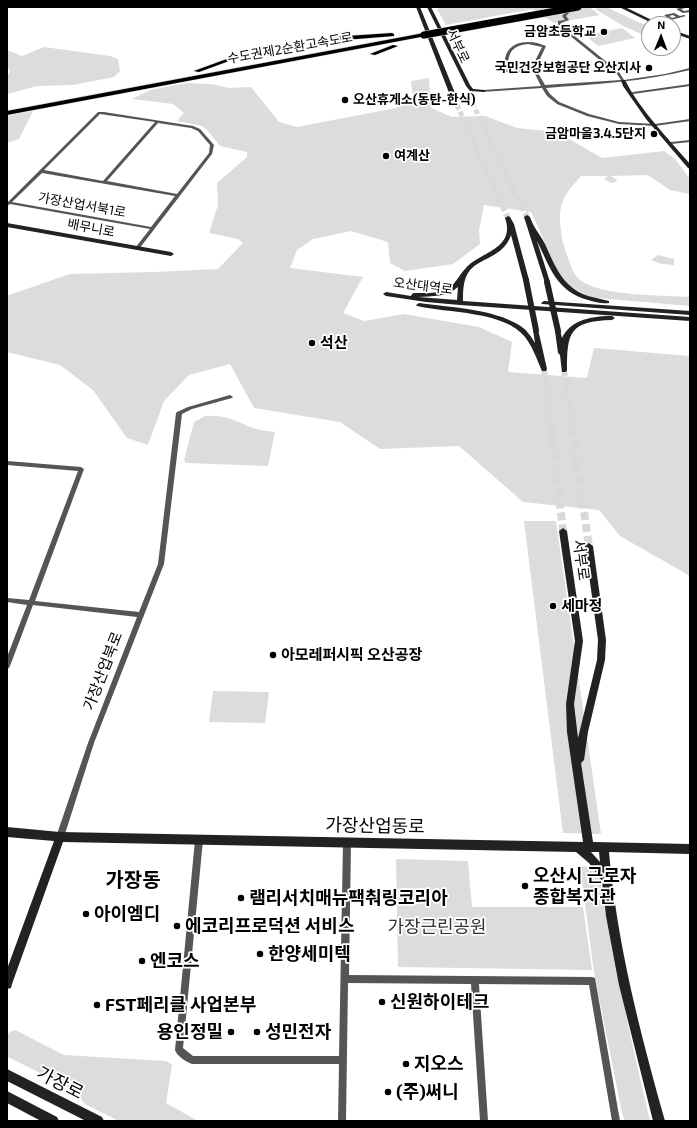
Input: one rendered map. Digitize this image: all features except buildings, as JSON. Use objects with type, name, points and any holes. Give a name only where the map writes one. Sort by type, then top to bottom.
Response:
[{"type":"highway","points":[[332,39],[423,35],[578,7]]},
{"type":"highway","name":"수도권제2순환고속도로","points":[[7,112],[117,90],[565,10]]},
{"type":"highway","points":[[373,54],[423,35]]},
{"type":"highway","points":[[117,90],[190,73],[236,57]]},
{"type":"highway","points":[[117,90],[210,76],[247,73]]},
{"type":"main road","name":"서부로","points":[[418,7],[432,41],[443,74],[454,98]]},
{"type":"main road","name":"서부로","points":[[425,7],[469,96]]},
{"type":"main road","points":[[429,7],[468,86],[475,91],[483,91]]},
{"type":"main road","points":[[615,7],[641,20]]},
{"type":"main road","points":[[621,7],[645,16]]},
{"type":"main road","points":[[623,81],[690,167]]},
{"type":"main road","points":[[623,81],[642,110],[651,122],[655,124]]},
{"type":"main road","points":[[527,217],[547,282],[558,331],[564,370],[566,336],[571,330],[590,320],[605,318],[690,324]]},
{"type":"main road","points":[[407,295],[444,293],[454,289],[470,267],[499,250],[506,241],[509,221],[516,240],[526,280],[544,369]]},
{"type":"main road","name":"배무니로","points":[[7,225],[171,254]]},
{"type":"main road","points":[[530,226],[539,237],[555,276],[565,286],[577,294],[608,302],[690,309]]},
{"type":"main road","points":[[460,300],[464,275]]},
{"type":"main road","points":[[386,294],[416,304],[489,316],[514,324],[525,333],[542,362]]},
{"type":"main road","name":"오산대역로","points":[[386,294],[690,319]]},
{"type":"main road","name":"오산대역로","points":[[386,294],[426,300],[460,300],[690,313]]},
{"type":"main road","name":"서부로","points":[[563,531],[579,641],[570,704],[579,784]]},
{"type":"main road","name":"서부로","points":[[579,784],[579,752],[602,660],[602,640],[589,546]]},
{"type":"main road","points":[[579,784],[588,847]]},
{"type":"main road","name":"가장산업동로","points":[[7,832],[60,837],[690,849]]},
{"type":"main road","name":"가장산업북로","points":[[7,984],[60,837]]},
{"type":"main road","points":[[577,847],[589,855],[597,863],[606,880]]},
{"type":"main road","points":[[604,847],[606,880],[613,927],[633,1026],[659,1121]]},
{"type":"main road","name":"가장로","points":[[7,1075],[98,1121]]},
{"type":"main road","points":[[7,1097],[53,1121]]},
{"type":"street","points":[[681,17],[684,16],[689,8]]},
{"type":"street","points":[[565,10],[564,16],[567,20],[559,22],[558,24],[618,73],[623,81]]},
{"type":"street","points":[[536,71],[506,71],[508,55],[511,47],[525,43],[544,46],[537,61],[536,71],[538,78],[553,100],[579,112],[618,123],[655,124],[690,120]]},
{"type":"street","points":[[483,91],[623,81],[665,75],[690,69]]},
{"type":"street","points":[[633,92],[690,85]]},
{"type":"street","name":"가장산업서북1로","points":[[8,204],[99,113],[158,121],[192,127],[199,130],[212,145],[212,153],[137,248]]},
{"type":"street","name":"가장산업서북1로","points":[[104,182],[158,121]]},
{"type":"street","points":[[671,143],[690,141]]},
{"type":"street","name":"가장산업서북1로","points":[[40,171],[178,195]]},
{"type":"street","name":"가장산업서북1로","points":[[8,204],[152,228]]},
{"type":"street","name":"가장산업북로","points":[[60,837],[91,743],[161,564],[179,413],[190,408],[230,397]]},
{"type":"street","points":[[7,463],[81,469],[7,666]]},
{"type":"street","points":[[7,600],[142,615]]},
{"type":"street","points":[[199,840],[179,1050],[192,1060],[343,1060]]},
{"type":"street","points":[[342,1121],[347,842]]},
{"type":"street","points":[[345,979],[592,981],[616,1121]]},
{"type":"street","points":[[475,980],[484,1121]]},
{"type":"green space","points":[[445,7],[589,7],[600,15],[554,23],[533,9],[446,25],[437,9]]},
{"type":"green space","points":[[606,7],[641,23],[641,34],[625,27],[595,9]]},
{"type":"green space","points":[[622,28],[635,38],[598,46],[585,35]]},
{"type":"green space","points":[[44,47],[110,56],[118,59],[120,71],[114,77],[73,85],[37,86],[7,94],[7,75],[9,74],[10,69],[7,69],[7,50],[22,56]]},
{"type":"green space","points":[[429,78],[431,108],[452,117],[485,116],[517,128],[557,132],[602,158],[664,151],[675,159],[690,179],[690,194],[670,190],[648,175],[611,176],[617,180],[616,182],[611,183],[604,179],[608,176],[581,176],[565,197],[561,208],[560,222],[562,240],[571,265],[577,277],[586,284],[613,292],[690,297],[690,306],[588,296],[569,286],[555,270],[531,212],[484,205],[479,231],[480,244],[453,264],[405,271],[390,263],[388,242],[351,231],[313,239],[297,250],[290,268],[363,277],[343,313],[364,321],[404,314],[479,327],[512,342],[508,372],[587,378],[594,348],[690,356],[690,576],[620,536],[599,510],[523,502],[459,446],[380,449],[340,422],[254,408],[230,364],[189,375],[164,401],[148,445],[127,438],[93,390],[60,365],[7,352],[7,296],[9,295],[70,274],[218,269],[243,243],[238,239],[209,233],[218,205],[217,183],[247,157],[247,152],[220,146],[202,126],[177,121],[184,113],[173,104],[132,99],[150,90],[186,83],[211,84],[229,88],[251,87],[279,122],[297,127],[396,108],[413,97],[411,81]]},
{"type":"green space","points":[[33,111],[19,139],[7,143],[7,116]]},
{"type":"green space","points":[[658,255],[674,259],[674,265],[662,264],[651,260]]},
{"type":"green space","points":[[205,416],[224,417],[253,428],[275,432],[268,466],[186,463],[184,460],[194,422]]},
{"type":"green space","points":[[524,521],[556,521],[601,834],[563,833]]},
{"type":"green space","points":[[213,691],[269,692],[265,723],[209,722]]},
{"type":"green space","name":"가장근린공원","points":[[396,859],[468,861],[472,907],[583,907],[592,970],[398,967]]},
{"type":"green space","points":[[580,866],[589,867],[600,876],[605,910],[615,952],[629,1030],[650,1121],[625,1121],[622,1113],[594,972]]},
{"type":"green space","points":[[15,1030],[64,1055],[166,1061],[172,1065],[166,1103],[198,1121],[119,1121],[85,1104],[72,1089],[8,1057],[7,1035],[11,1031]]},
{"type":"tunnel","points":[[469,96],[514,190]]},
{"type":"tunnel","points":[[454,98],[495,190]]},
{"type":"tunnel","points":[[495,189],[508,218]]},
{"type":"tunnel","points":[[513,189],[527,217]]},
{"type":"tunnel","points":[[544,369],[551,430]]},
{"type":"tunnel","points":[[564,370],[573,430]]},
{"type":"tunnel","points":[[551,429],[563,531]]},
{"type":"tunnel","points":[[572,429],[589,546]]},
{"type":"place","name":"금암초등학교","points":[[604,32]]},
{"type":"place","name":"국민건강보험공단 오산지사","points":[[649,68]]},
{"type":"place","name":"오산휴게소(동탄-한식)","points":[[345,100]]},
{"type":"place","name":"금암마을3.4.5단지","points":[[654,134]]},
{"type":"place","name":"여계산","points":[[386,156]]},
{"type":"place","name":"석산","points":[[312,343]]},
{"type":"place","name":"세마정","points":[[553,606]]},
{"type":"place","name":"아모레퍼시픽 오산공장","points":[[273,655]]},
{"type":"place","name":"오산시 근로자 종합복지관","points":[[525,886]]},
{"type":"place","name":"램리서치매뉴팩춰링코리아","points":[[241,898]]},
{"type":"place","name":"아이엠디","points":[[86,914]]},
{"type":"place","name":"에코리프로덕션 서비스","points":[[177,926]]},
{"type":"place","name":"한양세미텍","points":[[260,954]]},
{"type":"place","name":"엔코스","points":[[142,961]]},
{"type":"place","name":"신원하이테크","points":[[382,1002]]},
{"type":"place","name":"FST페리클 사업본부","points":[[97,1005]]},
{"type":"place","name":"용인정밀","points":[[231,1032]]},
{"type":"place","name":"성민전자","points":[[257,1032]]},
{"type":"place","name":"지오스","points":[[406,1064]]},
{"type":"place","name":"(주)써니","points":[[388,1092]]},
{"type":"district","name":"가장동","points":[[133,880]]}]
